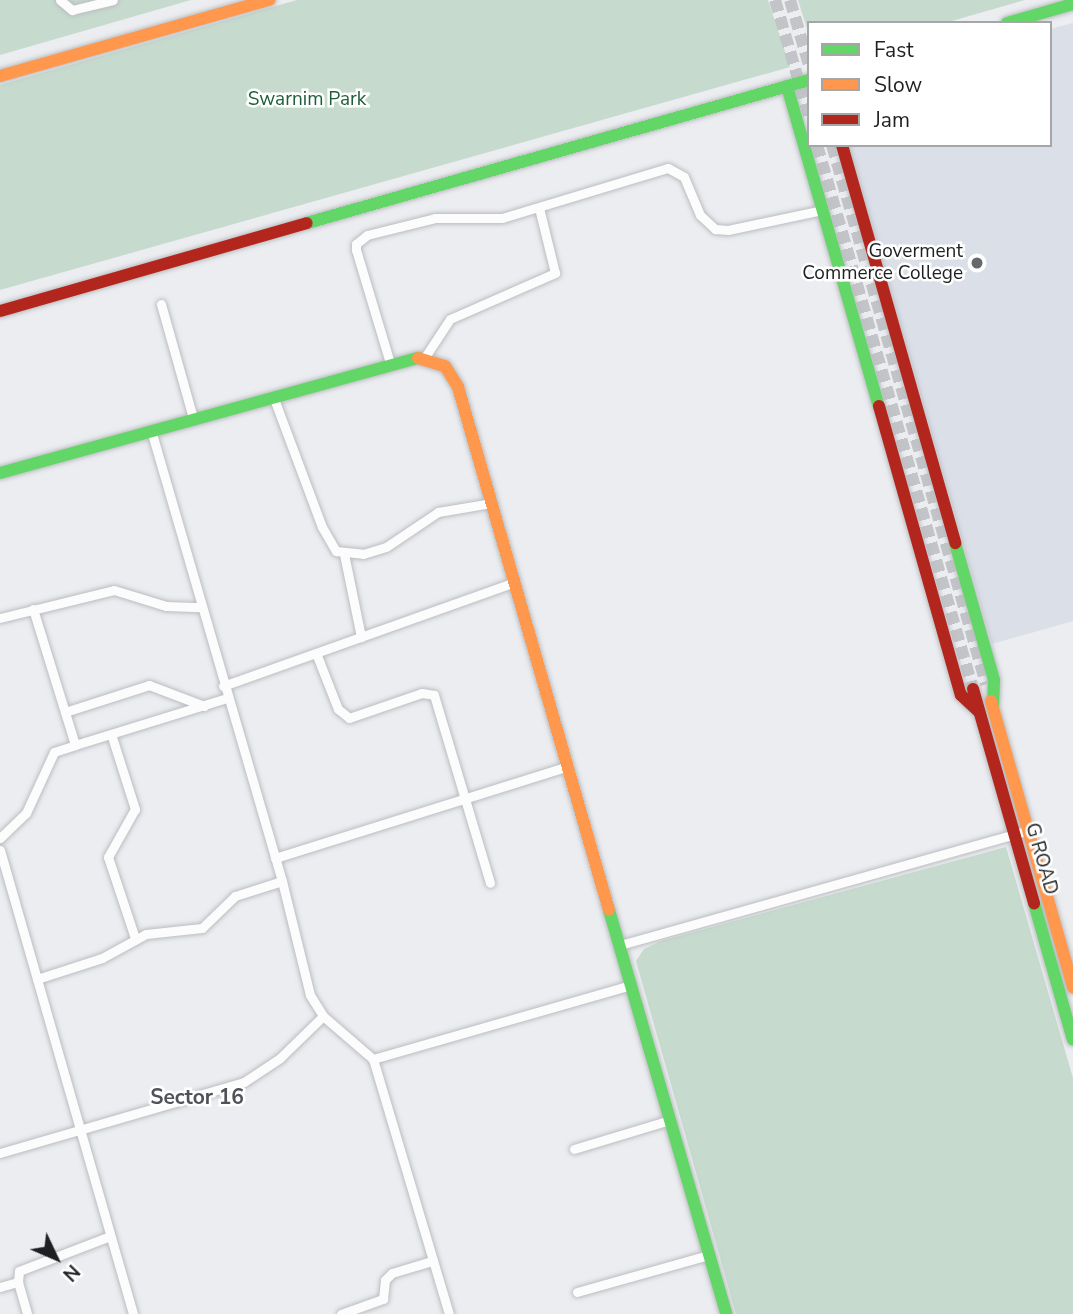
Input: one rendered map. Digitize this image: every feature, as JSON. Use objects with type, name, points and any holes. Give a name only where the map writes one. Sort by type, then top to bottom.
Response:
[{"type":"street","points":[[60,0],[72,10],[113,0]]},
{"type":"street","points":[[0,76],[269,0]]},
{"type":"street","points":[[1014,21],[1073,4]]},
{"type":"street","points":[[0,311],[807,81]]},
{"type":"street","points":[[787,86],[961,695],[979,712]]},
{"type":"street","points":[[843,147],[994,680],[993,707]]},
{"type":"street","points":[[390,363],[356,250],[359,240],[425,220],[502,218],[668,168],[684,177],[700,215],[715,229],[728,230],[822,210]]},
{"type":"street","points":[[425,357],[450,319],[555,273],[539,208]]},
{"type":"street","points":[[161,304],[193,418]]},
{"type":"street","points":[[0,473],[390,363],[425,357],[445,366],[454,376],[726,1314]]},
{"type":"street","points":[[273,396],[322,527],[336,551],[344,554],[386,547],[438,512],[492,503]]},
{"type":"street","points":[[151,430],[223,686],[282,881],[310,995],[323,1016],[373,1059],[449,1314]]},
{"type":"street","points":[[344,554],[361,637]]},
{"type":"street","points":[[223,686],[515,582]]},
{"type":"street","points":[[0,618],[114,590],[166,606],[201,607]]},
{"type":"street","points":[[33,609],[75,745]]},
{"type":"street","points":[[316,653],[338,709],[349,718],[422,693],[433,695],[490,883]]},
{"type":"street","name":"G ROAD","points":[[986,684],[1069,959],[1073,987]]},
{"type":"street","points":[[65,712],[149,685],[204,706]]},
{"type":"street","name":"G ROAD","points":[[973,689],[1073,1040]]},
{"type":"street","points":[[0,838],[26,813],[54,752],[112,737],[227,698]]},
{"type":"street","points":[[112,737],[135,809],[108,857],[135,938]]},
{"type":"street","points":[[275,858],[568,766]]},
{"type":"street","points":[[620,945],[1028,830]]},
{"type":"street","points":[[0,850],[4,883],[37,979],[133,1314]]},
{"type":"street","points":[[37,979],[102,958],[135,938],[202,928],[235,896],[282,881]]},
{"type":"street","points":[[1051,964],[1069,959]]},
{"type":"street","points":[[373,1059],[631,985]]},
{"type":"street","points":[[0,1153],[244,1082],[280,1058],[323,1016]]},
{"type":"street","points":[[574,1149],[670,1120]]},
{"type":"street","points":[[27,1314],[18,1282],[19,1271],[110,1236]]},
{"type":"street","points":[[577,1292],[709,1255]]},
{"type":"street","points":[[341,1314],[383,1299],[385,1280],[392,1273],[432,1261]]},
{"type":"street","points":[[0,1287],[18,1282]]},
{"type":"shaded area","name":"Goverment Commerce College","points":[[1073,23],[1073,621],[992,644],[850,147],[1052,147],[1052,28]]},
{"type":"green space","points":[[0,0],[191,0],[0,55]]},
{"type":"green space","name":"Swarnim Park","points":[[297,0],[768,0],[790,67],[0,290],[0,85]]},
{"type":"green space","points":[[798,0],[1025,0],[952,21],[807,21],[807,29]]},
{"type":"green space","points":[[1006,847],[1073,1078],[1073,1314],[736,1314],[636,961],[644,949],[661,941]]},
{"type":"tunnel","points":[[775,0],[807,109]]},
{"type":"tunnel","points":[[790,0],[807,58]]},
{"type":"tunnel","points":[[818,147],[973,689]]},
{"type":"tunnel","points":[[833,147],[986,684]]},
{"type":"traffic: fast","points":[[1014,21],[1073,4]]},
{"type":"traffic: fast","points":[[307,223],[807,81]]},
{"type":"traffic: fast","points":[[787,86],[879,406]]},
{"type":"traffic: fast","points":[[0,473],[418,358]]},
{"type":"traffic: fast","points":[[955,543],[994,680],[993,707]]},
{"type":"traffic: fast","points":[[1034,903],[1073,1040]]},
{"type":"traffic: fast","points":[[609,910],[726,1314]]},
{"type":"traffic: slow","points":[[0,76],[269,0]]},
{"type":"traffic: slow","points":[[418,358],[445,366],[458,387],[609,910]]},
{"type":"traffic: slow","points":[[991,701],[1073,987]]},
{"type":"traffic: jam","points":[[843,147],[955,543]]},
{"type":"traffic: jam","points":[[0,311],[307,223]]},
{"type":"traffic: jam","points":[[879,406],[961,695],[979,712]]},
{"type":"traffic: jam","points":[[973,689],[1034,903]]},
{"type":"place","name":"Goverment Commerce College","points":[[977,263]]},
{"type":"district","name":"Sector 16","points":[[197,1097]]}]
